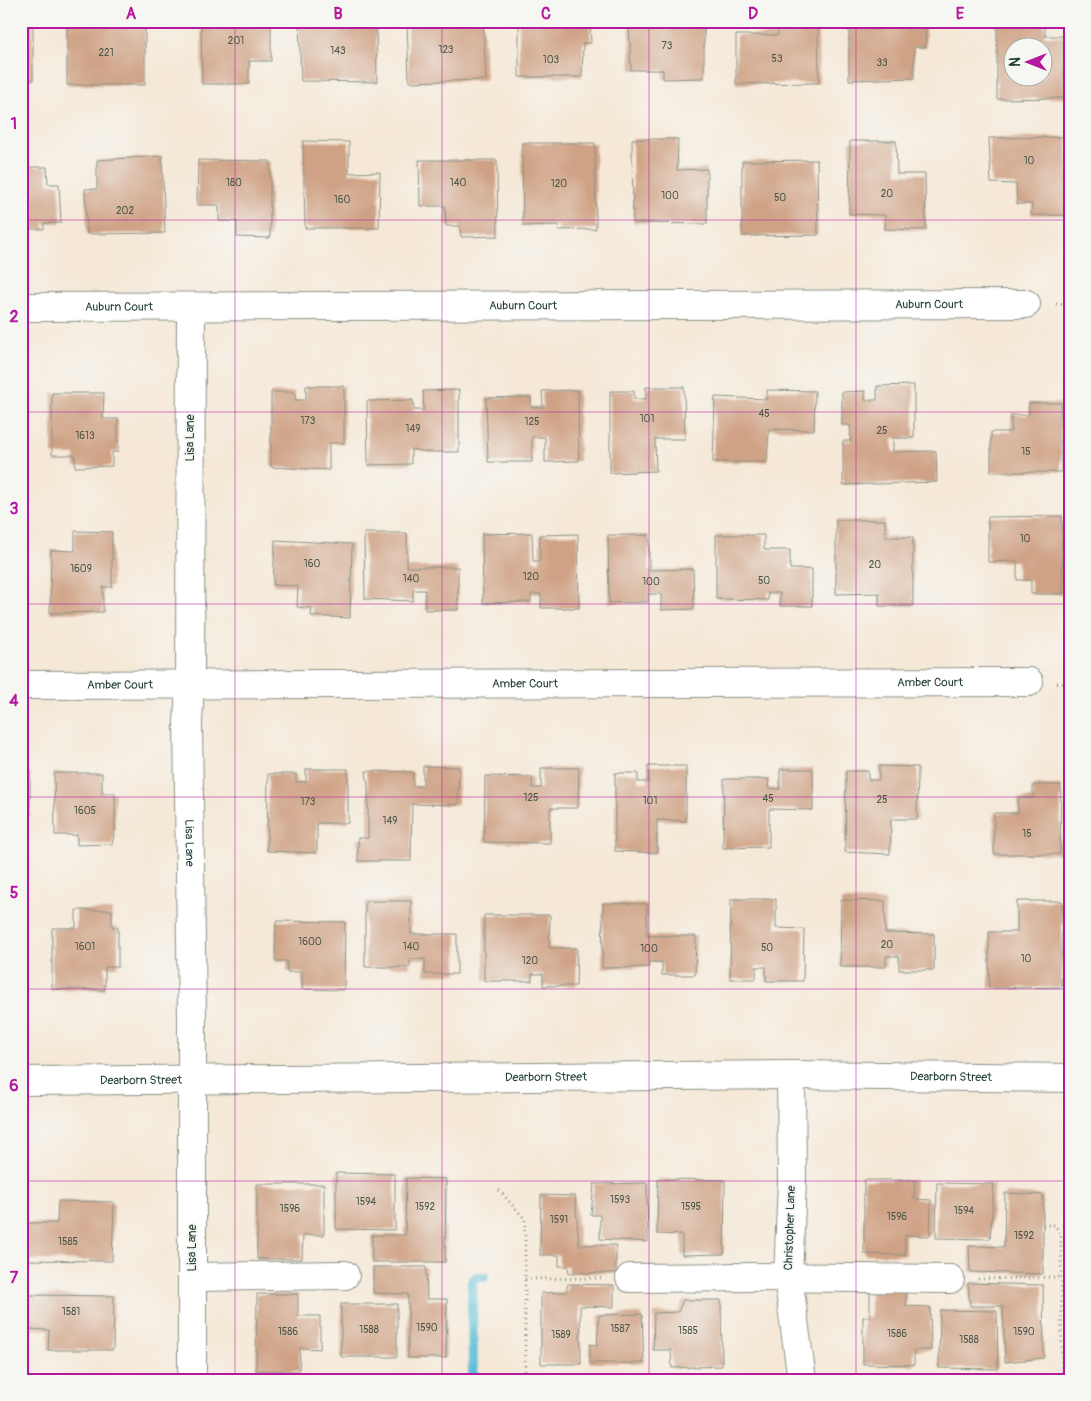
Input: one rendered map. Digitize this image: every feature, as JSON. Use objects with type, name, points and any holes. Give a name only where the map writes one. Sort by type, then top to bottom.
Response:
[{"type":"street","name":"Auburn Court","points":[[21,307],[1026,304]]},
{"type":"street","name":"Lisa Lane","points":[[191,306],[190,684],[188,722],[192,1080],[192,1380]]},
{"type":"street","name":"Amber Court","points":[[21,685],[1029,682]]},
{"type":"street","name":"Dearborn Street","points":[[21,1081],[792,1075],[1070,1078]]},
{"type":"street","name":"Christopher Lane","points":[[792,1075],[792,1181],[788,1277],[802,1380]]},
{"type":"street","points":[[192,1278],[346,1275]]},
{"type":"street","points":[[630,1278],[950,1279]]},
{"type":"path","points":[[499,1190],[525,1219],[525,1380]]},
{"type":"path","points":[[1043,1225],[1055,1225],[1061,1236],[1062,1380]]},
{"type":"path","points":[[950,1279],[1060,1277]]},
{"type":"path","points":[[525,1279],[630,1278]]},
{"type":"path","points":[[1061,1362],[1070,1362]]},
{"type":"building","points":[[21,21],[33,21],[33,80],[21,80]]},
{"type":"building","points":[[67,21],[145,21],[145,85],[67,85]]},
{"type":"building","points":[[201,21],[271,21],[271,61],[249,61],[249,84],[202,84]]},
{"type":"building","points":[[299,21],[376,21],[377,82],[301,81]]},
{"type":"building","points":[[407,21],[483,21],[486,80],[409,82]]},
{"type":"building","points":[[549,21],[590,21],[591,43],[583,43],[582,77],[519,77],[519,23],[549,23]]},
{"type":"building","points":[[629,21],[704,21],[704,78],[663,79],[663,70],[631,70]]},
{"type":"building","points":[[778,21],[818,21],[819,83],[736,84],[736,35],[778,35]]},
{"type":"building","points":[[879,21],[925,21],[926,47],[914,47],[914,78],[849,80],[849,29],[879,29]]},
{"type":"building","points":[[997,21],[1045,21],[1045,36],[1063,36],[1065,98],[997,99]]},
{"type":"building","points":[[1067,137],[1070,215],[1031,215],[1032,204],[1017,204],[1016,184],[991,183],[989,138]]},
{"type":"building","points":[[632,139],[678,139],[677,170],[707,169],[707,224],[633,223]]},
{"type":"building","points":[[303,141],[349,142],[349,173],[380,172],[379,228],[305,228]]},
{"type":"building","points":[[850,141],[896,141],[897,174],[925,174],[926,230],[885,229],[885,215],[849,214]]},
{"type":"building","points":[[522,143],[595,143],[596,229],[558,230],[559,225],[523,226]]},
{"type":"building","points":[[162,156],[165,233],[87,234],[85,189],[97,189],[97,160]]},
{"type":"building","points":[[198,160],[270,161],[270,238],[237,237],[237,221],[219,221],[219,205],[197,205]]},
{"type":"building","points":[[419,160],[497,160],[498,236],[461,237],[460,226],[446,226],[445,206],[420,206]]},
{"type":"building","points":[[817,160],[818,235],[742,236],[742,161]]},
{"type":"building","points":[[21,167],[47,167],[48,184],[59,184],[61,223],[44,223],[44,229],[21,229]]},
{"type":"building","points":[[914,385],[914,438],[893,438],[893,452],[936,451],[937,482],[843,485],[843,441],[851,441],[850,425],[842,425],[842,392],[865,391],[865,400],[877,400],[877,386]]},
{"type":"building","points":[[306,386],[344,386],[344,443],[329,443],[329,470],[271,467],[271,392],[295,392],[295,400],[306,400]]},
{"type":"building","points":[[646,387],[684,387],[685,439],[655,439],[656,471],[610,473],[610,391],[634,391],[634,399],[646,399]]},
{"type":"building","points":[[459,390],[459,452],[427,452],[411,449],[411,464],[368,465],[367,401],[413,400],[414,410],[424,410],[423,391]]},
{"type":"building","points":[[578,390],[579,461],[545,462],[545,437],[532,437],[532,462],[488,462],[486,398],[531,397],[531,407],[543,407],[542,391]]},
{"type":"building","points":[[767,390],[815,391],[814,430],[769,429],[767,462],[713,462],[715,397],[767,399]]},
{"type":"building","points":[[52,393],[104,393],[103,419],[118,419],[118,452],[112,452],[112,466],[75,467],[75,455],[52,455]]},
{"type":"building","points":[[1029,403],[1061,403],[1061,472],[991,472],[991,432],[1011,432],[1011,415],[1029,415]]},
{"type":"building","points":[[1062,516],[1063,594],[1031,594],[1031,580],[1017,580],[1017,561],[988,562],[988,517]]},
{"type":"building","points":[[836,520],[885,520],[885,537],[913,537],[913,606],[879,606],[879,593],[836,594]]},
{"type":"building","points":[[75,531],[112,532],[112,587],[103,587],[103,612],[50,613],[51,550],[75,551]]},
{"type":"building","points":[[364,533],[407,533],[407,567],[458,567],[458,610],[425,610],[425,590],[413,590],[413,601],[365,599]]},
{"type":"building","points":[[532,533],[533,561],[540,561],[540,535],[578,534],[579,608],[541,608],[541,594],[531,594],[531,602],[483,603],[482,534]]},
{"type":"building","points":[[608,535],[649,535],[649,570],[693,569],[694,609],[661,610],[661,594],[648,594],[648,602],[609,603]]},
{"type":"building","points":[[716,535],[764,535],[764,550],[790,550],[790,569],[812,569],[812,606],[780,606],[780,593],[768,593],[768,600],[716,599]]},
{"type":"building","points":[[275,540],[352,544],[350,618],[311,616],[312,608],[297,607],[298,586],[273,585]]},
{"type":"building","points":[[21,568],[25,568],[25,613],[21,613]]},
{"type":"building","points":[[423,766],[459,767],[458,805],[412,804],[411,861],[358,861],[358,838],[368,838],[368,787],[366,771],[413,772],[413,786],[423,786]]},
{"type":"building","points":[[648,766],[686,766],[686,821],[657,820],[657,853],[615,851],[615,773],[638,773],[638,782],[648,782]]},
{"type":"building","points":[[879,766],[918,767],[917,819],[891,819],[890,854],[845,852],[846,771],[868,771],[868,780],[879,780]]},
{"type":"building","points":[[541,768],[579,768],[578,808],[550,808],[550,843],[484,842],[485,776],[532,777],[532,788],[541,788]]},
{"type":"building","points":[[306,769],[348,769],[348,823],[317,823],[317,853],[267,851],[268,774],[296,774],[296,782],[306,782]]},
{"type":"building","points":[[780,769],[813,769],[813,810],[769,809],[769,847],[723,848],[724,779],[769,779],[768,788],[780,789]]},
{"type":"building","points":[[21,772],[30,772],[30,816],[21,816]]},
{"type":"building","points":[[54,773],[102,773],[102,793],[115,793],[115,830],[112,844],[77,845],[77,835],[55,835]]},
{"type":"building","points":[[1033,785],[1061,785],[1060,854],[994,854],[994,813],[1018,813],[1018,798],[1033,798]]},
{"type":"building","points":[[731,899],[776,899],[776,928],[804,929],[803,981],[766,981],[766,967],[756,967],[756,979],[730,979]]},
{"type":"building","points":[[841,900],[885,901],[885,933],[934,934],[934,970],[899,970],[899,956],[886,956],[886,967],[840,967]]},
{"type":"building","points":[[365,901],[411,901],[411,934],[457,934],[457,974],[425,974],[425,959],[410,959],[410,967],[365,967]]},
{"type":"building","points":[[1017,901],[1062,901],[1062,987],[989,988],[989,932],[1017,932]]},
{"type":"building","points":[[603,903],[647,904],[647,936],[696,936],[695,975],[662,975],[662,962],[649,962],[649,967],[602,968]]},
{"type":"building","points":[[76,910],[112,910],[112,927],[118,927],[118,967],[105,967],[105,990],[52,989],[52,928],[76,928]]},
{"type":"building","points":[[484,915],[550,915],[549,948],[577,948],[576,986],[543,986],[543,974],[532,974],[532,981],[484,981]]},
{"type":"building","points":[[276,921],[345,922],[344,990],[302,989],[302,972],[287,972],[287,961],[275,961]]},
{"type":"building","points":[[21,936],[23,936],[23,982],[21,982]]},
{"type":"building","points":[[336,1173],[395,1174],[395,1230],[336,1229]]},
{"type":"building","points":[[406,1178],[446,1179],[445,1262],[372,1262],[372,1235],[405,1235]]},
{"type":"building","points":[[658,1179],[725,1180],[724,1254],[682,1255],[682,1235],[657,1234]]},
{"type":"building","points":[[864,1180],[915,1180],[914,1199],[931,1200],[930,1236],[905,1235],[905,1255],[864,1254]]},
{"type":"building","points":[[647,1183],[648,1242],[600,1239],[600,1215],[591,1215],[594,1184]]},
{"type":"building","points":[[937,1183],[994,1184],[990,1239],[936,1238]]},
{"type":"building","points":[[257,1184],[324,1184],[324,1235],[303,1235],[302,1259],[257,1259]]},
{"type":"building","points":[[1005,1193],[1043,1195],[1043,1274],[970,1272],[969,1246],[1004,1247]]},
{"type":"building","points":[[541,1195],[575,1196],[579,1245],[616,1245],[616,1273],[569,1273],[568,1266],[559,1266],[559,1255],[540,1255]]},
{"type":"building","points":[[58,1201],[114,1202],[112,1261],[23,1260],[22,1223],[57,1223]]},
{"type":"building","points":[[373,1267],[426,1267],[427,1299],[447,1299],[446,1358],[408,1358],[408,1294],[373,1293]]},
{"type":"building","points":[[968,1283],[1043,1285],[1044,1358],[1005,1362],[1003,1306],[970,1306]]},
{"type":"building","points":[[568,1284],[614,1285],[614,1307],[580,1306],[581,1364],[541,1364],[541,1293],[566,1292]]},
{"type":"building","points":[[870,1287],[906,1288],[906,1306],[930,1307],[931,1350],[914,1350],[914,1365],[863,1364],[863,1317],[870,1317]]},
{"type":"building","points":[[257,1294],[298,1294],[298,1316],[320,1316],[320,1349],[300,1348],[299,1371],[256,1370]]},
{"type":"building","points":[[28,1295],[114,1296],[113,1350],[48,1350],[49,1330],[27,1329]]},
{"type":"building","points":[[683,1300],[721,1300],[722,1366],[672,1368],[671,1350],[653,1350],[654,1313],[678,1312]]},
{"type":"building","points":[[341,1304],[397,1304],[397,1357],[341,1357]]},
{"type":"building","points":[[940,1310],[997,1311],[998,1369],[939,1368]]},
{"type":"building","points":[[642,1314],[644,1363],[590,1363],[590,1344],[597,1345],[599,1315]]},
{"type":"waterway","points":[[473,1380],[472,1282],[476,1277],[484,1277]]}]
